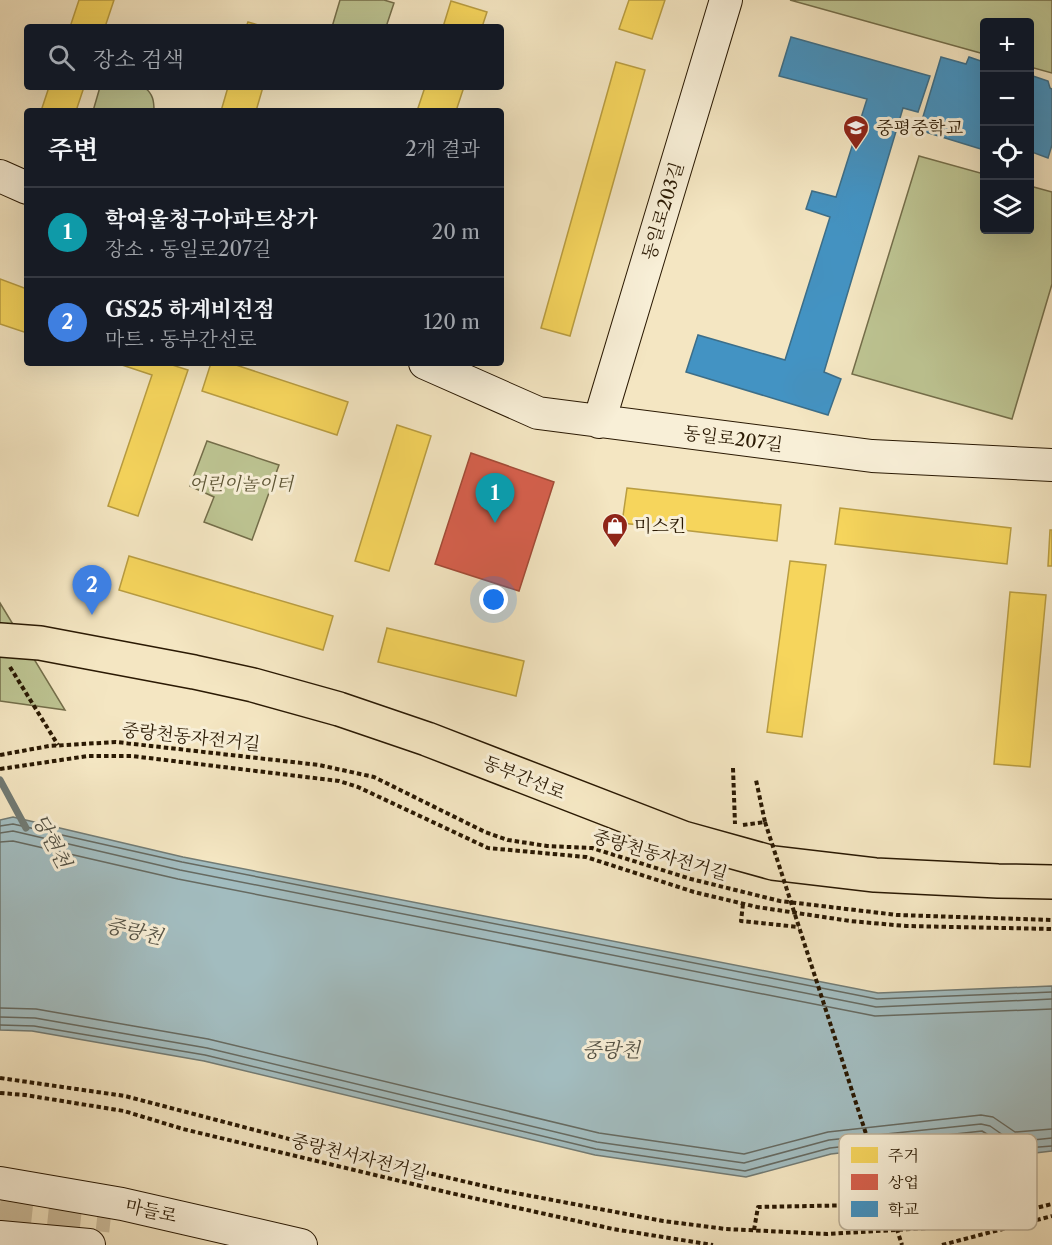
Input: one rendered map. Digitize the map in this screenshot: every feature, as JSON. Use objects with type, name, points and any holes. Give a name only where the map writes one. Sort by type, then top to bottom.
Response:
[{"type":"highway","name":"동부간선로","points":[[3,650],[40,643],[254,685],[339,709],[427,739],[682,838],[773,863],[875,875],[1052,882]]},
{"type":"street","name":"동일로203길","points":[[599,422],[726,0]]},
{"type":"street","points":[[0,176],[24,187]]},
{"type":"street","name":"동일로207길","points":[[431,366],[538,413],[872,456],[1052,465]]},
{"type":"street","name":"마들로","points":[[0,1183],[122,1204],[301,1245]]},
{"type":"street","points":[[0,1237],[89,1245]]},
{"type":"path","points":[[3,650],[59,746]]},
{"type":"path","name":"중랑천동자전거길","points":[[0,754],[49,746],[116,742],[319,765],[374,777],[485,832],[508,840],[547,846],[592,848],[691,879],[780,901],[897,915],[1052,920]]},
{"type":"path","points":[[0,769],[88,756],[132,756],[339,781],[358,787],[488,848],[586,857],[742,904],[796,914],[906,926],[1052,929]]},
{"type":"path","points":[[733,768],[735,827],[765,822]]},
{"type":"path","points":[[756,780],[765,822],[867,1134]]},
{"type":"path","points":[[742,904],[741,921],[799,927]]},
{"type":"path","points":[[0,1078],[125,1095],[339,1152],[505,1191],[663,1221],[726,1228],[827,1234],[899,1230]]},
{"type":"path","name":"중랑천서자전거길","points":[[0,1093],[124,1111],[183,1129],[446,1192],[613,1229],[713,1245]]},
{"type":"path","points":[[1037,1208],[1052,1204]]},
{"type":"path","points":[[754,1230],[758,1207],[839,1206]]},
{"type":"path","points":[[1037,1220],[1052,1216]]},
{"type":"path","points":[[897,1230],[902,1245]]},
{"type":"path","points":[[942,1245],[999,1230]]},
{"type":"green space","points":[[340,0],[384,0],[394,3],[387,24],[333,24]]},
{"type":"green space","points":[[790,0],[1052,0],[1052,73],[1034,68],[1034,18],[980,18],[980,53]]},
{"type":"green space","points":[[99,90],[147,90],[154,104],[154,108],[94,108]]},
{"type":"green space","points":[[919,156],[980,173],[980,234],[1034,234],[1034,187],[1052,192],[1052,284],[1012,419],[852,374]]},
{"type":"green space","name":"어린이놀이터","points":[[207,441],[279,465],[252,540],[204,522],[214,497],[190,486]]},
{"type":"green space","points":[[0,603],[65,710],[0,701]]},
{"type":"water","name":"중랑천","points":[[13,817],[183,857],[878,993],[1052,986],[1052,1151],[1037,1153],[1037,1134],[839,1134],[839,1153],[746,1177],[595,1155],[204,1061],[32,1031],[0,1030],[0,820]]},
{"type":"building: 주거","points":[[79,0],[114,0],[106,24],[71,24]]},
{"type":"building: 주거","points":[[629,0],[665,0],[652,39],[619,29]]},
{"type":"building: 주거","points":[[451,1],[487,12],[483,24],[444,24]]},
{"type":"building: 주거","points":[[616,62],[645,70],[570,336],[541,328]]},
{"type":"building: 주거","points":[[48,90],[83,90],[77,108],[42,108]]},
{"type":"building: 주거","points":[[227,90],[262,90],[257,108],[222,108]]},
{"type":"building: 주거","points":[[424,90],[463,90],[457,108],[418,108]]},
{"type":"building: 주거","points":[[0,279],[24,288],[24,332],[0,324]]},
{"type":"building: 주거","points":[[125,366],[175,366],[188,370],[138,516],[108,506],[152,375]]},
{"type":"building: 주거","points":[[210,366],[239,366],[348,402],[337,435],[202,391]]},
{"type":"building: 주거","points":[[397,425],[431,436],[389,571],[355,561]]},
{"type":"building: 주거","points":[[627,488],[781,505],[777,541],[622,523]]},
{"type":"building: 주거","points":[[840,508],[1011,528],[1007,564],[835,544]]},
{"type":"building: 주거","points":[[1050,530],[1052,530],[1052,566],[1048,566]]},
{"type":"building: 주거","points":[[129,556],[333,616],[323,650],[119,590]]},
{"type":"building: 주거","points":[[790,561],[826,565],[802,737],[767,732]]},
{"type":"building: 주거","points":[[1010,592],[1046,595],[1030,767],[994,764]]},
{"type":"building: 주거","points":[[387,628],[524,661],[516,696],[378,662]]},
{"type":"building: 상업","points":[[471,453],[554,482],[519,591],[435,564]]},
{"type":"building: 학교","name":"중평중학교","points":[[791,37],[930,76],[918,112],[903,108],[824,372],[841,379],[828,415],[686,372],[698,335],[785,360],[830,217],[806,209],[812,191],[836,197],[867,99],[779,76]]},
{"type":"building: 학교","points":[[941,57],[966,64],[969,57],[980,61],[980,149],[919,130]]},
{"type":"building: 학교","points":[[1034,76],[1048,81],[1052,89],[1052,145],[1048,158],[1034,153]]},
{"type":"waterway","name":"당현천","points":[[0,780],[26,828]]},
{"type":"tunnel","points":[[0,1204],[111,1216]]},
{"type":"place","name":"중평중학교","points":[[856,151]]},
{"type":"place","name":"학여울청구아파트상가","points":[[495,523]]},
{"type":"place","name":"미스킨","points":[[615,549]]},
{"type":"place","name":"GS25 하계비전점","points":[[92,615]]}]
